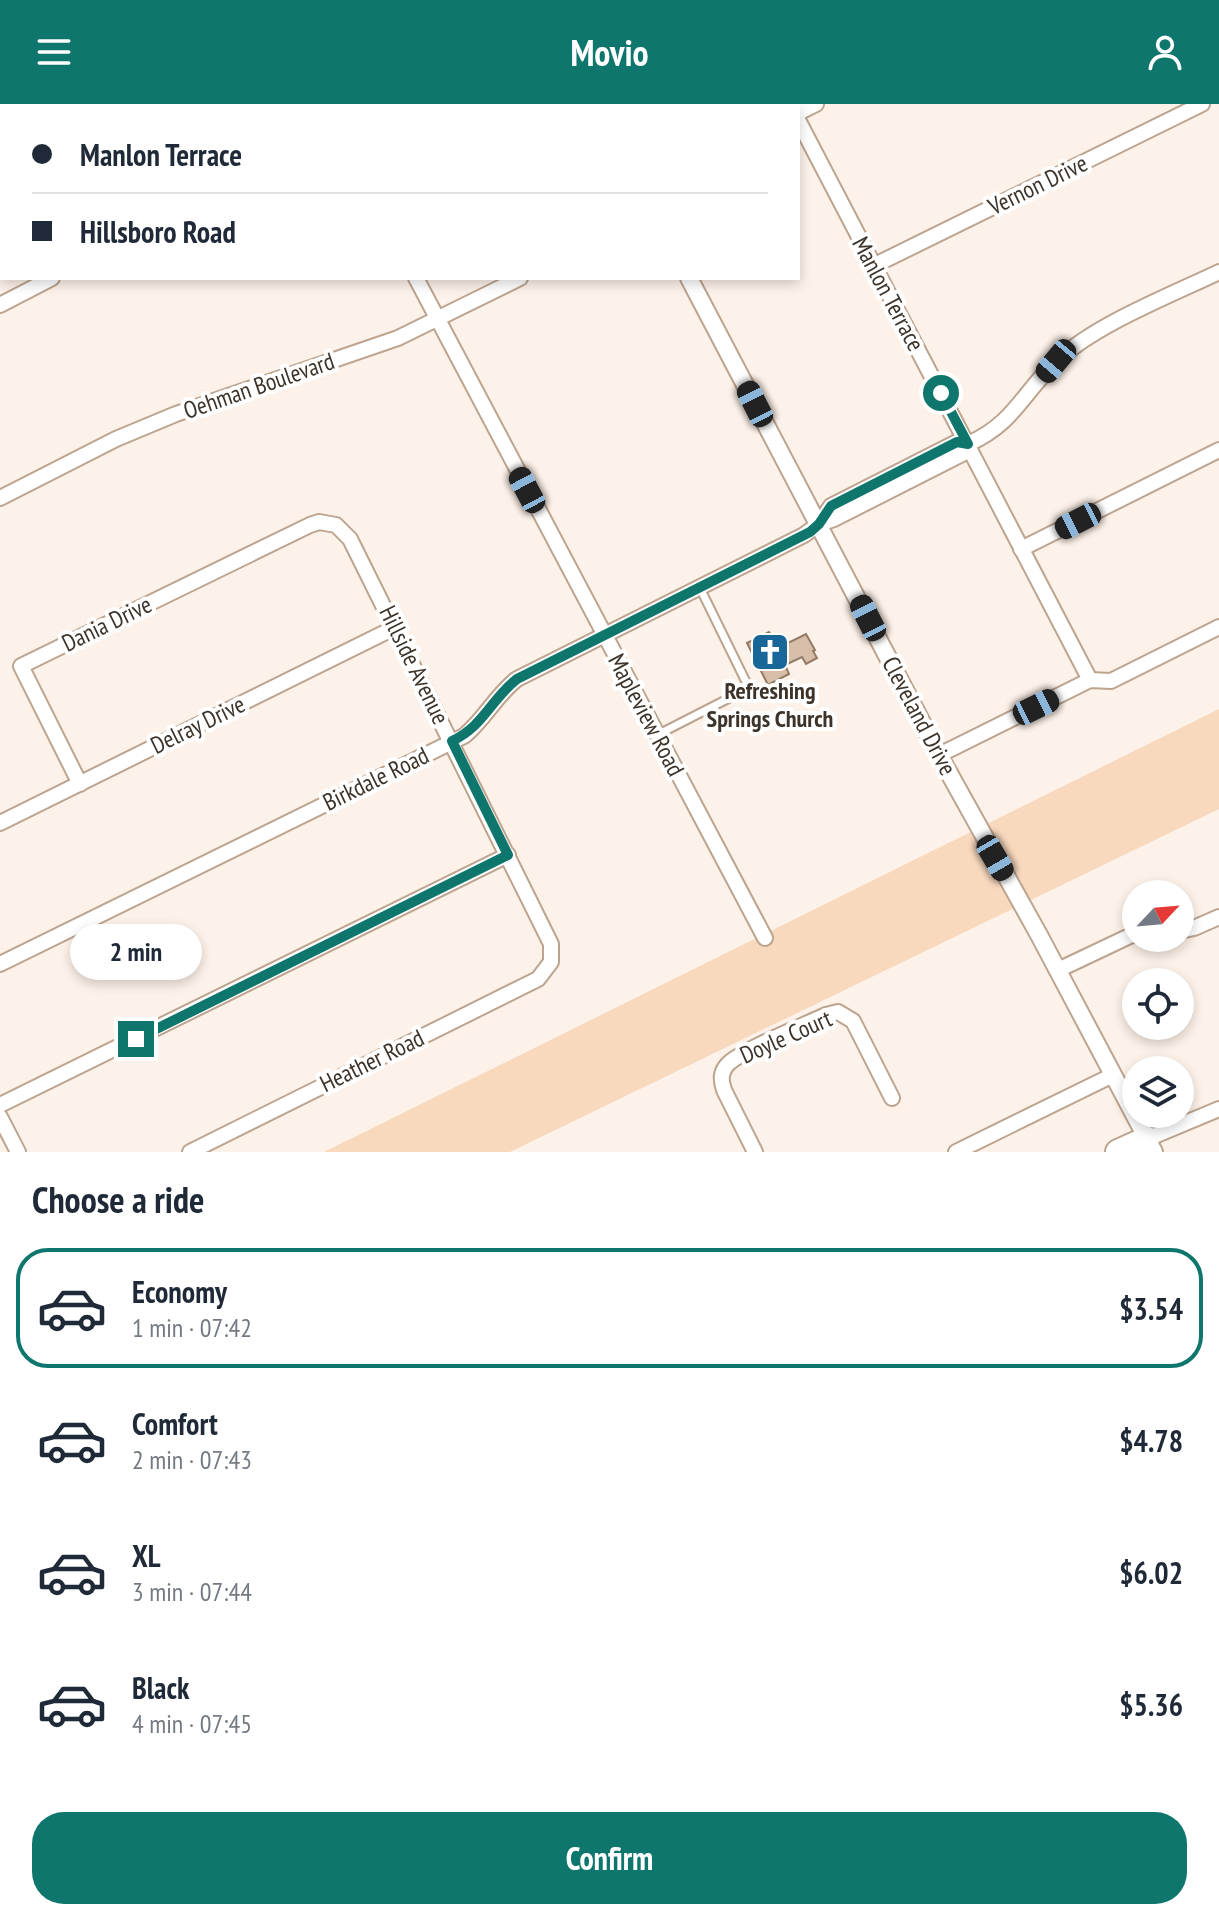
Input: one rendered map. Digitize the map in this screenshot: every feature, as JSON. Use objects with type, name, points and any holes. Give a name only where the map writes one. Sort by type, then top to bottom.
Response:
[{"type":"highway","points":[[1118,1152],[1150,1146]]},
{"type":"street","name":"Vernon Drive","points":[[873,266],[1202,104]]},
{"type":"street","name":"Manlon Terrace","points":[[800,124],[1090,680]]},
{"type":"street","name":"Birkdale Road","points":[[0,964],[452,741],[476,726],[497,697],[517,679],[804,535],[897,480],[964,453],[968,444],[990,434],[1012,414],[1056,361],[1083,340],[1219,272]]},
{"type":"street","points":[[0,305],[48,280]]},
{"type":"street","name":"Mapleview Road","points":[[417,280],[765,938]]},
{"type":"street","name":"Oehman Boulevard","points":[[0,498],[116,439],[176,414],[398,338],[516,280]]},
{"type":"street","name":"Cleveland Drive","points":[[690,280],[939,755],[1113,1075],[1122,1086]]},
{"type":"street","points":[[1021,549],[1219,450]]},
{"type":"street","name":"Hillside Avenue","points":[[310,525],[328,522],[344,530],[396,627],[551,944],[550,965]]},
{"type":"street","name":"Dania Drive","points":[[80,784],[21,666],[310,525]]},
{"type":"street","name":"Delray Drive","points":[[0,823],[396,627]]},
{"type":"street","points":[[939,755],[1090,680],[1111,681],[1219,627]]},
{"type":"street","points":[[0,1105],[508,855]]},
{"type":"street","points":[[1194,928],[1219,917]]},
{"type":"street","points":[[1058,970],[1122,940]]},
{"type":"street","name":"Heather Road","points":[[190,1152],[538,979],[550,965]]},
{"type":"street","name":"Doyle Court","points":[[755,1152],[724,1090],[721,1080],[723,1071],[736,1058],[826,1015],[838,1012],[853,1021],[892,1098]]},
{"type":"street","points":[[956,1152],[1113,1075]]},
{"type":"street","points":[[1194,1114],[1219,1109]]},
{"type":"street","points":[[0,1117],[18,1152]]},
{"type":"street","points":[[1150,1146],[1170,1128]]},
{"type":"lane","points":[[657,735],[749,688],[700,588]]},
{"type":"shaded area","points":[[1219,709],[1219,809],[510,1152],[324,1152]]},
{"type":"building","points":[[769,632],[780,647],[806,634],[817,658],[806,664],[802,657],[785,665],[789,674],[768,685],[747,643]]},
{"type":"place","name":"Refreshing Springs Church","points":[[770,652]]},
{"type":"route","points":[[136,1039],[508,855],[452,741],[476,726],[497,697],[517,679],[810,532],[819,524],[828,507],[957,442],[968,444],[941,393]]}]
